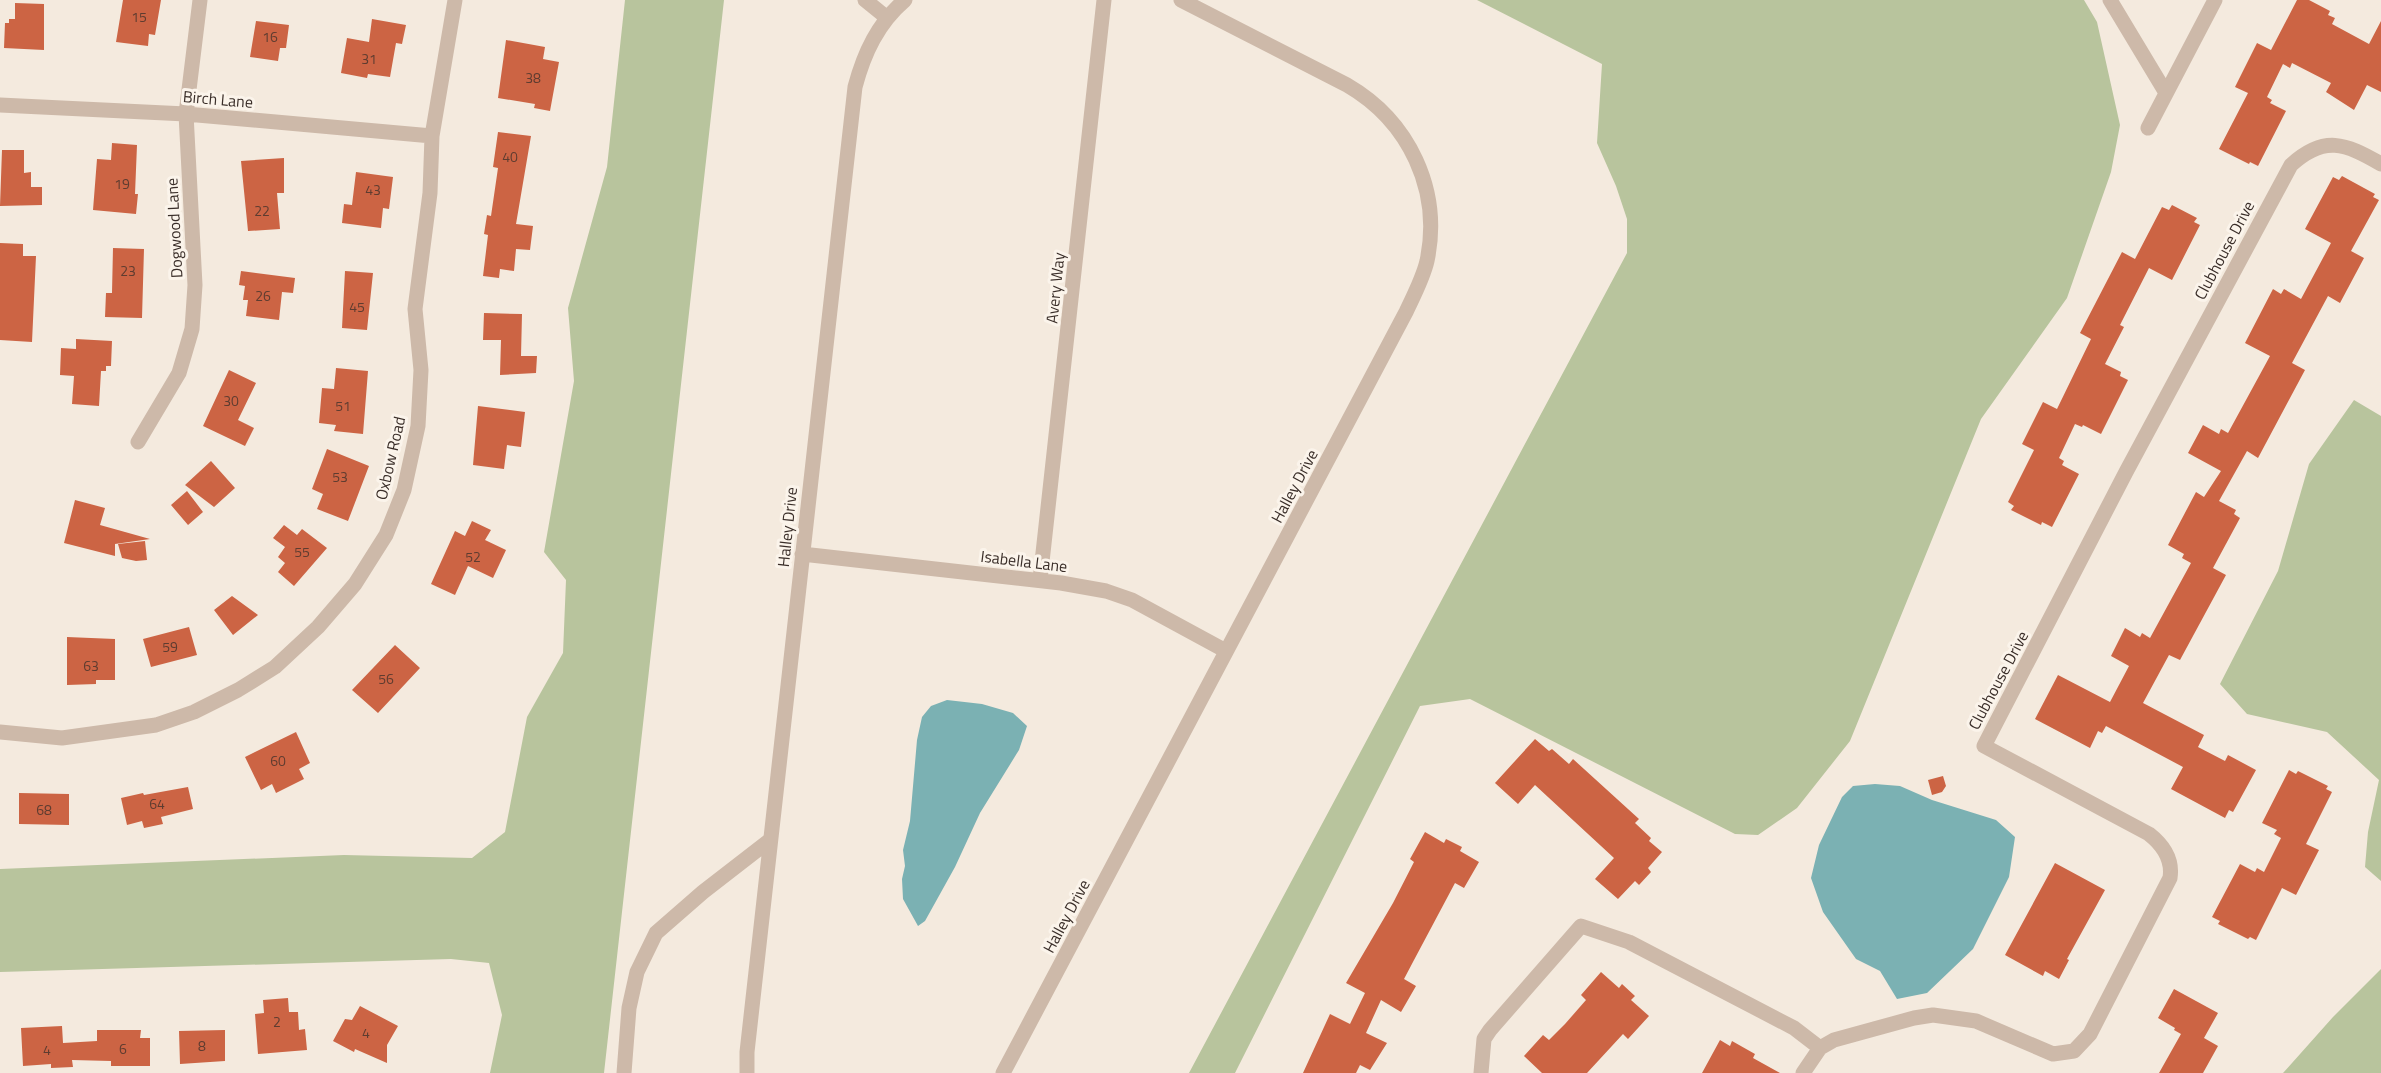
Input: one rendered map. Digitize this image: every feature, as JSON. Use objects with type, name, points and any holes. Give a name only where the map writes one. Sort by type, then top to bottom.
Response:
[{"type":"street","name":"Dogwood Lane","points":[[138,442],[179,373],[192,329],[195,274],[186,114],[200,0]]},
{"type":"street","name":"Oxbow Road","points":[[0,732],[62,738],[156,725],[194,712],[238,690],[275,667],[318,627],[356,584],[386,535],[404,489],[418,426],[421,370],[415,309],[430,193],[432,136],[455,0]]},
{"type":"street","points":[[865,0],[886,17]]},
{"type":"street","name":"Halley Drive","points":[[747,1073],[747,1052],[770,840],[855,87],[868,49],[886,17],[905,0]]},
{"type":"street","name":"Avery Way","points":[[1040,580],[1104,0]]},
{"type":"street","name":"Halley Drive","points":[[1004,1073],[1414,295],[1426,262],[1430,207],[1421,171],[1403,136],[1377,106],[1347,85],[1181,0]]},
{"type":"street","points":[[2110,0],[2166,93]]},
{"type":"street","points":[[2148,128],[2215,0]]},
{"type":"street","name":"Birch Lane","points":[[0,105],[186,114],[432,136]]},
{"type":"street","name":"Clubhouse Drive","points":[[1820,1048],[1834,1040],[1933,1015],[1954,1016],[1976,1021],[2053,1054],[2074,1052],[2090,1034],[2170,878],[2172,868],[2167,854],[2160,843],[2149,834],[1984,746],[2126,472],[2291,165],[2313,149],[2326,145],[2347,146],[2381,164]]},
{"type":"street","name":"Isabella Lane","points":[[802,554],[1083,586],[1131,600],[1227,651]]},
{"type":"street","points":[[624,1073],[629,1008],[637,972],[656,933],[770,840]]},
{"type":"street","points":[[1481,1073],[1485,1039],[1490,1030],[1581,926],[1629,942],[1794,1028],[1820,1048],[1803,1073]]},
{"type":"green space","points":[[625,0],[724,0],[604,1073],[490,1073],[502,1015],[489,963],[451,959],[0,972],[0,869],[344,855],[472,858],[505,832],[527,717],[563,653],[566,580],[544,552],[574,381],[568,308],[607,167]]},
{"type":"green space","points":[[1477,0],[2084,0],[2097,22],[2120,125],[2111,172],[2067,298],[1981,419],[1850,741],[1797,808],[1758,835],[1735,834],[1470,699],[1420,706],[1235,1073],[1189,1073],[1627,253],[1627,219],[1616,186],[1597,143],[1602,64]]},
{"type":"green space","points":[[2354,400],[2381,416],[2381,881],[2365,867],[2368,832],[2379,780],[2327,732],[2247,714],[2220,684],[2278,571],[2309,464]]},
{"type":"green space","points":[[2381,969],[2381,1073],[2283,1073],[2333,1017]]},
{"type":"water","points":[[947,700],[982,704],[1013,713],[1027,726],[1019,750],[980,813],[955,867],[925,921],[918,926],[903,899],[902,879],[905,866],[903,850],[910,821],[917,740],[922,717],[931,706]]},
{"type":"water","points":[[1875,784],[1900,786],[1932,800],[1996,820],[2015,837],[2009,877],[1973,949],[1927,993],[1897,999],[1880,971],[1856,959],[1823,912],[1811,878],[1819,845],[1842,797],[1853,786]]},
{"type":"building","points":[[123,0],[161,0],[155,35],[149,34],[148,46],[116,42]]},
{"type":"building","points":[[2297,0],[2309,0],[2330,11],[2328,15],[2335,18],[2332,24],[2369,44],[2381,21],[2381,92],[2367,85],[2354,110],[2326,92],[2331,83],[2292,63],[2290,68],[2283,64],[2267,97],[2272,100],[2270,103],[2286,111],[2258,166],[2250,162],[2249,164],[2219,149],[2248,93],[2235,87],[2257,43],[2271,50]]},
{"type":"building","points":[[15,3],[44,4],[44,50],[4,48],[5,23],[9,23],[9,19],[15,19]]},
{"type":"building","points":[[372,19],[406,25],[402,44],[396,43],[390,77],[368,74],[367,78],[341,73],[347,38],[369,42]]},
{"type":"building","points":[[256,21],[289,25],[286,48],[280,48],[278,61],[250,57]]},
{"type":"building","points":[[506,40],[545,47],[543,59],[559,62],[550,111],[534,108],[535,104],[498,98]]},
{"type":"building","points":[[498,132],[531,136],[516,224],[533,226],[530,250],[516,249],[514,271],[500,269],[499,278],[483,276],[488,235],[484,234],[487,215],[491,216],[498,168],[493,167]]},
{"type":"building","points":[[112,143],[137,145],[136,214],[93,210],[97,159],[111,160]]},
{"type":"building","points":[[2,150],[24,150],[24,173],[31,172],[31,187],[42,187],[42,205],[0,206]]},
{"type":"building","points":[[284,158],[284,193],[277,193],[280,229],[248,231],[241,161]]},
{"type":"building","points":[[356,172],[393,177],[389,209],[383,208],[381,228],[342,223],[344,204],[352,205]]},
{"type":"building","points":[[2342,176],[2375,194],[2373,197],[2379,200],[2351,251],[2364,258],[2340,303],[2328,296],[2292,363],[2305,370],[2258,458],[2247,451],[2219,501],[2236,510],[2234,514],[2240,518],[2213,568],[2226,575],[2180,660],[2169,655],[2143,703],[2204,735],[2198,747],[2225,761],[2228,755],[2256,770],[2233,812],[2229,810],[2225,818],[2171,789],[2183,767],[2106,726],[2102,733],[2098,731],[2090,748],[2035,719],[2058,675],[2110,702],[2129,666],[2111,656],[2125,628],[2140,637],[2142,633],[2150,638],[2191,563],[2182,558],[2184,554],[2168,545],[2196,492],[2204,497],[2221,471],[2188,453],[2203,425],[2219,434],[2221,429],[2228,433],[2270,356],[2245,343],[2273,289],[2281,294],[2284,289],[2301,299],[2331,243],[2305,229],[2333,177],[2339,180]]},
{"type":"building","points":[[2172,205],[2197,218],[2194,222],[2200,225],[2172,280],[2149,268],[2120,325],[2124,327],[2105,364],[2121,372],[2120,376],[2128,380],[2101,434],[2083,425],[2082,427],[2075,424],[2059,458],[2064,461],[2062,465],[2079,474],[2052,527],[2042,522],[2041,525],[2011,510],[2014,506],[2008,502],[2034,450],[2022,444],[2043,402],[2057,409],[2091,339],[2080,333],[2122,252],[2135,259],[2162,207],[2169,210]]},
{"type":"building","points":[[0,243],[23,244],[23,256],[36,256],[32,342],[0,340]]},
{"type":"building","points":[[113,248],[144,249],[142,318],[105,317],[106,293],[112,293]]},
{"type":"building","points":[[241,271],[295,278],[293,293],[282,292],[279,320],[246,316],[248,300],[243,300],[245,286],[239,285]]},
{"type":"building","points":[[345,271],[373,273],[367,330],[342,328]]},
{"type":"building","points":[[484,313],[522,314],[521,356],[537,356],[536,373],[500,375],[501,340],[483,340]]},
{"type":"building","points":[[76,339],[112,341],[111,366],[106,366],[106,371],[101,371],[99,406],[72,404],[74,376],[60,375],[61,348],[76,349]]},
{"type":"building","points":[[336,368],[368,371],[363,434],[334,431],[336,425],[319,423],[322,388],[334,389]]},
{"type":"building","points":[[229,370],[256,383],[238,420],[254,428],[245,446],[203,426]]},
{"type":"building","points":[[478,406],[525,412],[521,447],[507,445],[504,469],[473,465]]},
{"type":"building","points":[[327,449],[369,466],[348,521],[317,509],[323,494],[312,489]]},
{"type":"building","points":[[211,461],[235,488],[214,507],[185,485]]},
{"type":"building","points":[[187,491],[203,512],[188,525],[171,505]]},
{"type":"building","points":[[75,500],[105,508],[100,525],[150,539],[115,544],[115,556],[64,543]]},
{"type":"building","points":[[472,521],[491,530],[485,540],[506,550],[493,578],[468,566],[455,595],[431,584],[455,531],[465,536]]},
{"type":"building","points":[[284,525],[297,535],[302,529],[327,548],[294,586],[278,572],[285,563],[278,557],[285,547],[273,538]]},
{"type":"building","points":[[145,541],[147,560],[136,561],[122,558],[118,544]]},
{"type":"building","points":[[232,596],[258,615],[233,635],[214,610]]},
{"type":"building","points":[[189,627],[197,655],[151,667],[143,639]]},
{"type":"building","points":[[67,637],[115,639],[115,680],[96,680],[96,684],[67,685]]},
{"type":"building","points":[[395,645],[420,668],[378,713],[352,690]]},
{"type":"building","points":[[296,732],[310,763],[299,769],[304,779],[276,793],[272,784],[261,790],[245,757]]},
{"type":"building","points":[[1535,739],[1549,751],[1552,749],[1569,764],[1573,759],[1639,819],[1635,823],[1651,838],[1649,841],[1662,852],[1648,868],[1651,872],[1639,885],[1635,881],[1618,899],[1595,879],[1614,858],[1535,785],[1518,804],[1495,783]]},
{"type":"building","points":[[2289,770],[2296,774],[2298,771],[2328,786],[2326,789],[2332,792],[2306,844],[2319,850],[2296,895],[2282,888],[2256,940],[2250,937],[2248,939],[2218,924],[2220,921],[2212,917],[2240,864],[2255,872],[2257,868],[2264,872],[2281,838],[2274,834],[2277,830],[2262,823]]},
{"type":"building","points":[[1943,776],[1946,786],[1942,792],[1932,795],[1928,780]]},
{"type":"building","points":[[188,787],[193,809],[161,817],[163,824],[144,828],[142,821],[127,825],[121,798]]},
{"type":"building","points":[[19,793],[69,794],[69,825],[19,824]]},
{"type":"building","points":[[1425,832],[1444,843],[1446,839],[1462,847],[1460,851],[1479,862],[1464,888],[1455,883],[1404,979],[1416,986],[1401,1012],[1381,1000],[1366,1033],[1387,1043],[1370,1070],[1360,1065],[1356,1073],[1303,1073],[1330,1014],[1350,1024],[1365,993],[1346,983],[1393,903],[1414,862],[1410,859]]},
{"type":"building","points":[[2055,863],[2105,890],[2067,959],[2069,960],[2059,979],[2045,971],[2043,976],[2005,955]]},
{"type":"building","points":[[1601,972],[1619,988],[1622,984],[1635,996],[1631,1000],[1649,1016],[1628,1039],[1623,1034],[1587,1073],[1542,1073],[1524,1056],[1543,1035],[1549,1040],[1565,1024],[1586,1000],[1581,995]]},
{"type":"building","points":[[2174,989],[2218,1013],[2204,1038],[2218,1046],[2203,1073],[2159,1073],[2181,1034],[2158,1018]]},
{"type":"building","points":[[288,998],[289,1012],[298,1012],[299,1030],[305,1029],[307,1050],[258,1054],[255,1014],[264,1013],[263,1000]]},
{"type":"building","points":[[360,1006],[398,1026],[387,1045],[387,1063],[355,1049],[354,1052],[333,1041],[345,1019],[352,1020]]},
{"type":"building","points":[[62,1026],[63,1043],[97,1041],[97,1030],[141,1030],[140,1038],[150,1038],[150,1066],[111,1066],[111,1061],[72,1060],[73,1067],[51,1068],[51,1064],[23,1066],[21,1028]]},
{"type":"building","points":[[225,1030],[225,1061],[180,1064],[179,1031]]},
{"type":"building","points":[[1720,1040],[1730,1046],[1732,1041],[1755,1054],[1753,1058],[1780,1073],[1702,1073]]}]
